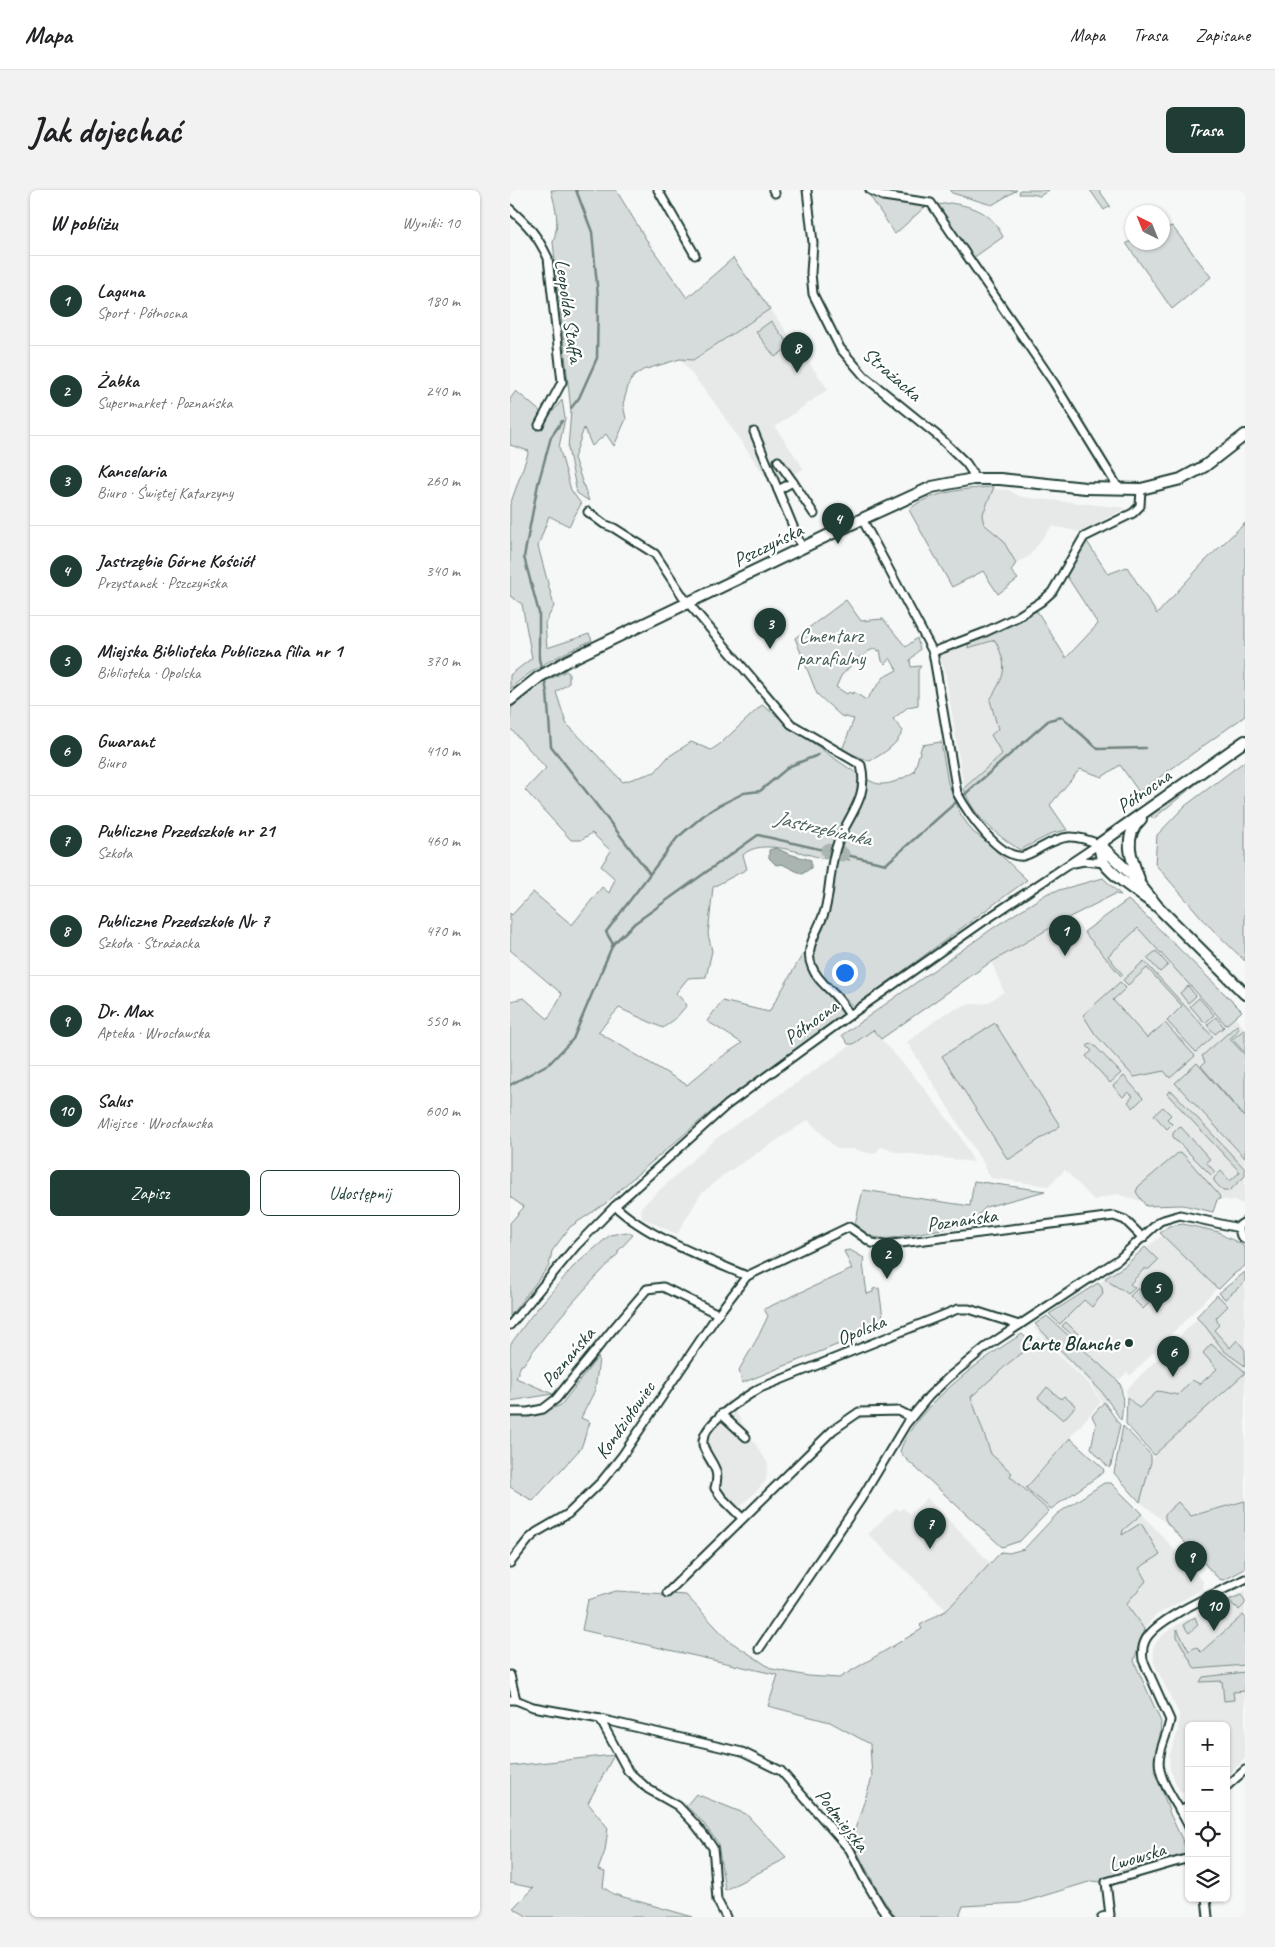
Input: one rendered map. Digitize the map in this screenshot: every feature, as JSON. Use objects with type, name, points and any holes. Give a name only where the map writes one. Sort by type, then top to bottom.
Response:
[{"type":"street","points":[[658,190],[695,255]]},
{"type":"street","name":"Strażacka","points":[[806,190],[813,243],[811,273],[813,294],[840,348],[865,377],[938,436],[966,463],[972,475]]},
{"type":"street","points":[[870,190],[883,196],[931,203],[1054,384],[1119,489]]},
{"type":"street","name":"Leopolda Staffa","points":[[510,209],[531,228],[548,258],[562,382],[539,425]]},
{"type":"street","points":[[754,432],[802,548]]},
{"type":"street","name":"Pszczyńska","points":[[510,700],[539,677],[565,662],[932,487],[972,475],[1119,489],[1141,489],[1181,479],[1205,466],[1245,435]]},
{"type":"street","points":[[778,460],[814,514]]},
{"type":"street","points":[[778,490],[793,482]]},
{"type":"street","points":[[933,652],[1000,625],[1042,601],[1055,587],[1084,537],[1133,513],[1140,506],[1141,489]]},
{"type":"street","points":[[588,512],[604,524],[614,528],[655,554],[688,603],[791,724],[861,765],[864,782],[859,801],[836,848],[826,908],[811,944],[809,955],[812,968],[850,1015]]},
{"type":"street","points":[[862,519],[933,652],[959,796],[976,824],[1006,851],[1017,856],[1030,854],[1055,839],[1064,836],[1084,838],[1099,844],[1132,875],[1157,906],[1245,994]]},
{"type":"street","name":"Północna","points":[[510,1325],[575,1247],[615,1206],[727,1106],[850,1015],[1245,741]]},
{"type":"street","points":[[1143,889],[1132,864],[1130,840],[1137,822],[1155,805]]},
{"type":"street","points":[[1099,844],[1100,854],[1105,864],[1157,906]]},
{"type":"street","points":[[1069,864],[1084,860],[1105,864]]},
{"type":"street","points":[[615,1206],[622,1213],[668,1241],[748,1276]]},
{"type":"street","points":[[759,1649],[861,1499],[911,1417],[929,1396],[962,1365],[1119,1259],[1160,1221],[1180,1215],[1239,1228]]},
{"type":"street","name":"Poznańska","points":[[748,1276],[849,1227],[872,1243],[885,1245],[1114,1216],[1125,1220],[1143,1238]]},
{"type":"street","points":[[1245,1222],[1239,1228],[1239,1234],[1245,1238]]},
{"type":"street","name":"Kondziołowiec","points":[[510,1563],[529,1539],[537,1532],[568,1514],[602,1481],[622,1456],[718,1314],[748,1276]]},
{"type":"street","name":"Poznańska","points":[[510,1412],[543,1409],[556,1399],[647,1289],[663,1287],[718,1314]]},
{"type":"street","name":"Opolska","points":[[742,1518],[715,1488],[717,1480],[716,1469],[703,1446],[704,1435],[721,1414],[760,1388],[958,1309],[969,1309],[1019,1325]]},
{"type":"street","points":[[667,1593],[833,1430],[859,1412],[899,1411],[911,1417]]},
{"type":"street","points":[[721,1414],[746,1437]]},
{"type":"street","points":[[1185,1820],[1162,1777],[1159,1767],[1159,1755],[1170,1720],[1143,1660],[1142,1651],[1145,1640],[1155,1628],[1178,1613],[1245,1579]]},
{"type":"street","points":[[510,1675],[513,1700],[533,1707],[600,1719],[628,1771],[648,1790],[678,1806],[696,1824],[713,1848],[717,1900],[726,1917]]},
{"type":"street","name":"Podmiejska","points":[[600,1719],[742,1752],[781,1771],[850,1850],[881,1907],[889,1917]]},
{"type":"street","points":[[1230,1784],[1245,1770]]},
{"type":"street","points":[[1180,1811],[1185,1808]]},
{"type":"street","name":"Lwowska","points":[[1102,1917],[1110,1915],[1106,1882],[1185,1859]]},
{"type":"street","points":[[1206,1902],[1208,1917]]},
{"type":"shaded area","points":[[770,309],[828,389],[775,427],[804,469],[771,485],[714,402],[680,359],[694,360]]},
{"type":"shaded area","points":[[992,489],[1008,490],[1021,497],[1126,508],[1081,532],[1052,526],[1029,556],[1016,563],[1002,539],[984,524],[982,517]]},
{"type":"shaded area","points":[[996,640],[1002,655],[1004,675],[990,700],[998,729],[991,735],[1003,754],[964,788],[945,671],[937,655],[969,641],[969,648]]},
{"type":"shaded area","points":[[776,848],[811,860],[811,868],[802,874],[782,864],[776,865],[769,858],[769,850]]},
{"type":"shaded area","points":[[1123,904],[1239,1013],[1235,1018],[1245,1029],[1245,1205],[1236,1201],[1216,1199],[1152,1204],[1116,1194],[1094,1200],[1065,1170],[1048,1186],[991,1178],[907,1042],[944,1014],[965,1005],[987,1003],[1004,992],[991,961],[1068,915],[1085,932]]},
{"type":"shaded area","points":[[873,1030],[920,1083],[959,1134],[974,1162],[890,1151],[889,1148],[880,1147],[873,1154],[853,1149],[837,1149],[808,1120],[722,1176],[700,1195],[677,1234],[642,1218],[641,1207],[718,1137]]},
{"type":"shaded area","points":[[1163,1235],[1217,1288],[1130,1376],[1127,1372],[1118,1381],[1123,1387],[1104,1405],[1090,1383],[1034,1328],[1097,1285]]},
{"type":"shaded area","points":[[1245,1275],[1245,1569],[1221,1581],[1213,1575],[1165,1522],[1139,1501],[1153,1456],[1244,1373],[1217,1369],[1200,1384],[1192,1380],[1178,1395],[1158,1391],[1139,1408],[1127,1397],[1126,1390],[1217,1299]]},
{"type":"shaded area","points":[[1039,1337],[1089,1384],[1101,1402],[1026,1487],[1051,1509],[1019,1543],[1010,1545],[912,1455],[943,1409]]},
{"type":"shaded area","points":[[728,1400],[768,1464],[766,1481],[733,1514],[707,1488],[713,1478],[698,1451],[700,1435],[711,1418]]},
{"type":"shaded area","points":[[927,1498],[991,1564],[947,1610],[868,1534],[896,1508],[900,1511],[903,1508],[910,1514]]},
{"type":"shaded area","points":[[1142,1514],[1203,1581],[1202,1589],[1155,1616],[1144,1629],[1126,1604],[1139,1568],[1125,1551],[1120,1539],[1123,1530]]},
{"type":"shaded area","points":[[1245,1590],[1245,1759],[1230,1772],[1230,1722],[1185,1722],[1185,1793],[1180,1792],[1170,1769],[1169,1757],[1178,1731],[1179,1714],[1154,1663],[1153,1648],[1160,1637],[1180,1623]]},
{"type":"green space","points":[[551,190],[616,190],[649,244],[687,298],[733,258],[770,309],[693,360],[680,359],[643,370],[634,376],[629,383],[623,404],[626,419],[614,446],[606,434],[592,446],[584,428],[574,458],[589,501],[577,493],[568,448],[571,411],[553,242],[556,216]]},
{"type":"green space","points":[[949,190],[1017,190],[992,205],[952,193]]},
{"type":"green space","points":[[1020,190],[1049,190],[1040,196],[1019,194]]},
{"type":"green space","points":[[1090,190],[1099,190],[1110,206],[1104,210]]},
{"type":"green space","points":[[868,193],[884,200],[927,205],[895,234]]},
{"type":"green space","points":[[950,203],[968,206],[982,212],[988,216],[1003,237],[973,258],[937,205]]},
{"type":"green space","points":[[1172,226],[1211,277],[1172,309],[1131,250],[1170,250],[1170,227]]},
{"type":"green space","points":[[771,321],[790,346],[775,357],[756,332]]},
{"type":"green space","points":[[516,391],[542,413],[536,431],[562,400],[565,418],[559,447],[571,490],[581,504],[569,526],[549,516],[538,546],[554,606],[545,623],[547,648],[589,634],[592,640],[538,668],[510,689],[510,675],[532,658],[522,604],[510,596],[510,505],[529,451],[510,445],[510,399]]},
{"type":"green space","points":[[994,487],[982,516],[984,524],[1002,539],[1016,563],[1011,571],[1018,579],[998,594],[983,571],[952,587],[909,510],[926,499],[937,495],[973,488]]},
{"type":"green space","points":[[1245,523],[1245,716],[1139,792],[1120,765],[1102,777],[1080,769],[1050,805],[1067,830],[1053,833],[1020,850],[1003,838],[979,816],[967,798],[964,788],[1002,754],[991,735],[998,729],[990,700],[1002,677],[1004,665],[995,640],[968,648],[969,641],[1037,611],[1066,658],[1098,624],[1066,575],[1086,540],[1108,574],[1127,567],[1157,614],[1205,561]]},
{"type":"green space","name":"Cmentarz parafialny","points":[[846,600],[861,621],[883,619],[906,647],[917,638],[920,649],[910,660],[911,667],[921,666],[918,670],[918,705],[908,707],[893,719],[903,731],[889,749],[870,761],[842,750],[854,719],[841,716],[817,694],[795,638]],"holes":[[[876,648],[878,651],[880,650],[882,661],[885,664],[890,658],[897,670],[884,677],[866,700],[854,692],[847,694],[836,687],[841,676],[859,657]]]},
{"type":"green space","points":[[566,671],[569,673],[569,683],[556,692],[566,723],[623,782],[655,772],[668,757],[691,742],[711,750],[762,705],[856,773],[879,784],[902,779],[914,772],[922,745],[941,742],[948,783],[961,815],[973,832],[987,842],[1027,880],[854,1007],[813,966],[812,951],[828,913],[831,884],[838,858],[850,860],[830,847],[826,859],[783,848],[771,847],[760,847],[743,855],[747,869],[713,887],[708,934],[712,951],[706,977],[688,978],[676,993],[687,1005],[675,1019],[663,1028],[619,1008],[598,1032],[687,1085],[713,1063],[742,1043],[707,1021],[722,1001],[769,1012],[804,952],[809,970],[843,1014],[714,1109],[606,1203],[570,1227],[552,1251],[549,1266],[510,1316],[510,1223],[524,1207],[510,1197],[510,1001],[524,998],[548,1019],[562,994],[510,950],[510,913],[512,915],[533,892],[572,925],[602,887],[609,893],[615,879],[601,866],[611,851],[592,833],[581,840],[571,840],[525,790],[546,768],[510,728],[511,708],[542,683]]},
{"type":"green space","points":[[1245,746],[1245,748],[1207,775],[1153,819],[1150,814]]},
{"type":"green space","points":[[1245,761],[1245,961],[1208,925],[1155,864],[1157,835],[1185,806]]},
{"type":"green space","points":[[1103,878],[1121,895],[1115,894],[1064,920],[988,964],[881,1039],[873,1030],[853,1044],[848,1044],[842,1035],[996,926],[1048,893]]},
{"type":"green space","points":[[1128,900],[1242,1011],[1226,1025],[1138,928],[1108,956],[1123,975],[1121,976],[1084,932]]},
{"type":"green space","points":[[1156,951],[1168,965],[1160,972],[1147,958]]},
{"type":"green space","points":[[1144,961],[1213,1037],[1196,1052],[1167,1021],[1182,1006],[1147,968],[1128,985],[1123,980]]},
{"type":"green space","points":[[1120,982],[1126,988],[1113,1000],[1147,1038],[1165,1023],[1195,1056],[1170,1078],[1164,1071],[1134,1077],[1095,1034],[1083,1015]]},
{"type":"green space","points":[[1188,986],[1196,996],[1188,1003],[1180,993]]},
{"type":"green space","points":[[1199,998],[1214,1015],[1205,1023],[1190,1006]]},
{"type":"green space","points":[[1216,1017],[1224,1027],[1215,1034],[1207,1025]]},
{"type":"green space","points":[[995,1023],[1060,1126],[1008,1160],[942,1056]]},
{"type":"green space","points":[[1237,1025],[1239,1029],[1230,1039],[1245,1055],[1245,1117],[1201,1066],[1205,1062],[1202,1056]]},
{"type":"green space","points":[[1245,1029],[1245,1053],[1232,1039]]},
{"type":"green space","points":[[1092,1043],[1121,1073],[1110,1083],[1086,1056],[1092,1051],[1087,1046]]},
{"type":"green space","points":[[1197,1063],[1245,1118],[1245,1158],[1175,1083]]},
{"type":"green space","points":[[1124,1076],[1143,1098],[1133,1108],[1128,1102],[1133,1096],[1128,1092],[1123,1097],[1113,1086]]},
{"type":"green space","points":[[1169,1091],[1173,1092],[1245,1169],[1245,1176],[1229,1191],[1223,1191],[1214,1181],[1214,1178],[1221,1171],[1230,1181],[1240,1172],[1167,1094]]},
{"type":"green space","points":[[1163,1107],[1171,1115],[1167,1119],[1172,1124],[1167,1129],[1154,1115]]},
{"type":"green space","points":[[1180,1126],[1210,1159],[1206,1162],[1215,1172],[1211,1175],[1173,1137],[1173,1133]]},
{"type":"green space","points":[[1178,1153],[1183,1154],[1219,1195],[1220,1199],[1217,1200],[1213,1212],[1183,1205],[1146,1206],[1136,1192],[1138,1187]]},
{"type":"green space","points":[[974,1181],[1045,1191],[986,1207],[969,1224],[887,1239],[868,1236],[855,1224],[863,1190],[970,1206]]},
{"type":"green space","points":[[1183,1224],[1219,1232],[1238,1243],[1245,1248],[1245,1266],[1219,1289],[1217,1288],[1160,1233],[1169,1226]]},
{"type":"green space","points":[[627,1232],[633,1235],[568,1308],[523,1365],[521,1365],[516,1378],[553,1394],[510,1401],[510,1345],[531,1316],[573,1267],[610,1235]]},
{"type":"green space","points":[[1145,1247],[1158,1260],[1149,1269],[1144,1269],[1130,1284],[1135,1288],[1128,1294],[1105,1278],[1125,1266]]},
{"type":"green space","points":[[850,1250],[864,1258],[867,1294],[873,1292],[873,1289],[879,1288],[884,1326],[742,1383],[739,1370],[768,1316],[764,1309],[852,1269],[844,1251]]},
{"type":"green space","points":[[1245,1272],[1245,1282],[1225,1299],[1219,1293]]},
{"type":"green space","points":[[1098,1283],[1102,1288],[1103,1294],[1092,1307],[1084,1300],[1060,1324],[1049,1314]]},
{"type":"green space","points":[[1138,1288],[1151,1301],[1143,1309],[1130,1296]]},
{"type":"green space","points":[[1217,1295],[1228,1306],[1216,1318],[1219,1325],[1214,1330],[1230,1348],[1237,1340],[1245,1350],[1245,1366],[1224,1351],[1196,1317]]},
{"type":"green space","points":[[1047,1316],[1119,1382],[1123,1406],[1121,1420],[1102,1392],[1035,1324]]},
{"type":"green space","points":[[1066,1322],[1082,1338],[1079,1341],[1062,1326]]},
{"type":"green space","points":[[1022,1334],[1033,1345],[1010,1362],[971,1397],[991,1454],[1012,1473],[1010,1476],[1049,1511],[1020,1541],[1002,1547],[904,1457],[900,1451],[908,1434],[935,1401],[970,1370]]},
{"type":"green space","points":[[1211,1344],[1245,1373],[1154,1455],[1126,1424],[1127,1397],[1139,1408],[1158,1391],[1178,1395],[1192,1380],[1200,1384],[1217,1369],[1203,1353]]},
{"type":"green space","points":[[598,1357],[595,1390],[581,1418],[590,1422],[581,1448],[533,1501],[510,1487],[510,1416],[537,1415],[561,1405]]},
{"type":"green space","points":[[1047,1387],[1061,1399],[1064,1396],[1076,1406],[1063,1420],[1038,1398]]},
{"type":"green space","points":[[1104,1402],[1120,1425],[1109,1468],[1091,1448],[1096,1424],[1092,1416]]},
{"type":"green space","points":[[1123,1426],[1151,1455],[1151,1462],[1140,1502],[1114,1473]]},
{"type":"green space","points":[[1070,1438],[1103,1468],[1104,1472],[1051,1509],[1026,1488]]},
{"type":"green space","points":[[1104,1483],[1111,1483],[1142,1514],[1123,1530],[1122,1535],[1141,1523],[1160,1555],[1139,1568],[1146,1581],[1126,1604],[1144,1629],[1134,1661],[1161,1722],[1157,1775],[1170,1814],[1185,1846],[1185,1855],[1101,1882],[1092,1881],[1020,1903],[963,1906],[959,1917],[896,1917],[882,1898],[851,1841],[872,1778],[870,1744],[830,1722],[768,1706],[778,1675],[582,1630],[588,1600],[616,1591],[686,1595],[728,1640],[772,1669],[808,1676],[839,1678],[922,1629],[920,1625],[947,1610],[1001,1552],[1009,1553],[1024,1549],[1057,1514]]},
{"type":"green space","points":[[1245,1501],[1245,1569],[1224,1580],[1219,1579],[1168,1524],[1165,1514],[1178,1502],[1191,1516]]},
{"type":"green space","points":[[1241,1595],[1245,1600],[1245,1604],[1239,1610],[1229,1600]]},
{"type":"green space","points":[[1221,1600],[1227,1606],[1211,1621],[1204,1613],[1215,1607],[1215,1603]]},
{"type":"green space","points":[[1243,1615],[1245,1617],[1245,1665],[1195,1669],[1177,1637],[1177,1629],[1189,1651],[1196,1647],[1201,1652]]},
{"type":"green space","points":[[1195,1617],[1198,1625],[1189,1633],[1183,1625]]},
{"type":"green space","points":[[1245,1672],[1245,1691],[1233,1692],[1234,1700],[1224,1701],[1222,1681],[1200,1682],[1203,1677]]},
{"type":"green space","points":[[614,1755],[588,1803],[608,1828],[605,1851],[598,1870],[605,1872],[603,1887],[613,1894],[693,1917],[528,1917],[513,1908],[533,1888],[510,1883],[510,1766]]},
{"type":"green space","points":[[696,1794],[746,1814],[787,1858],[725,1890],[718,1843],[701,1820],[686,1806]]},
{"type":"waterway","points":[[571,408],[579,398],[597,358],[598,296],[592,232],[576,190]]},
{"type":"waterway","points":[[541,667],[539,659],[539,613],[524,557],[538,484],[551,437],[562,421]]},
{"type":"waterway","points":[[545,682],[551,746],[650,874]]},
{"type":"waterway","name":"Jastrzębianka","points":[[842,854],[886,864],[1049,720],[1062,717],[1098,749],[1145,748]]},
{"type":"waterway","points":[[613,944],[606,932],[677,838],[704,815],[718,806],[744,793],[760,791],[790,766],[818,755]]},
{"type":"waterway","name":"Jastrzębianka","points":[[510,1085],[550,1063],[573,1039],[613,944],[635,923],[758,835],[828,851]]},
{"type":"waterway","name":"Jastrzębianka","points":[[828,851],[842,854]]},
{"type":"place","name":"Publiczne Przedszkole Nr 7","points":[[797,373]]},
{"type":"place","name":"Jastrzębie Górne Kościół","points":[[838,544]]},
{"type":"place","name":"Kancelaria","points":[[770,649]]},
{"type":"place","name":"Laguna","points":[[1065,956]]},
{"type":"place","name":"Żabka","points":[[887,1279]]},
{"type":"place","name":"Miejska Biblioteka Publiczna filia nr 1","points":[[1157,1313]]},
{"type":"place","name":"Carte Blanche","points":[[1129,1343]]},
{"type":"place","name":"Gwarant","points":[[1173,1377]]},
{"type":"place","name":"Publiczne Przedszkole nr 21","points":[[930,1549]]},
{"type":"place","name":"Dr. Max","points":[[1191,1582]]},
{"type":"place","name":"Salus","points":[[1214,1631]]}]
